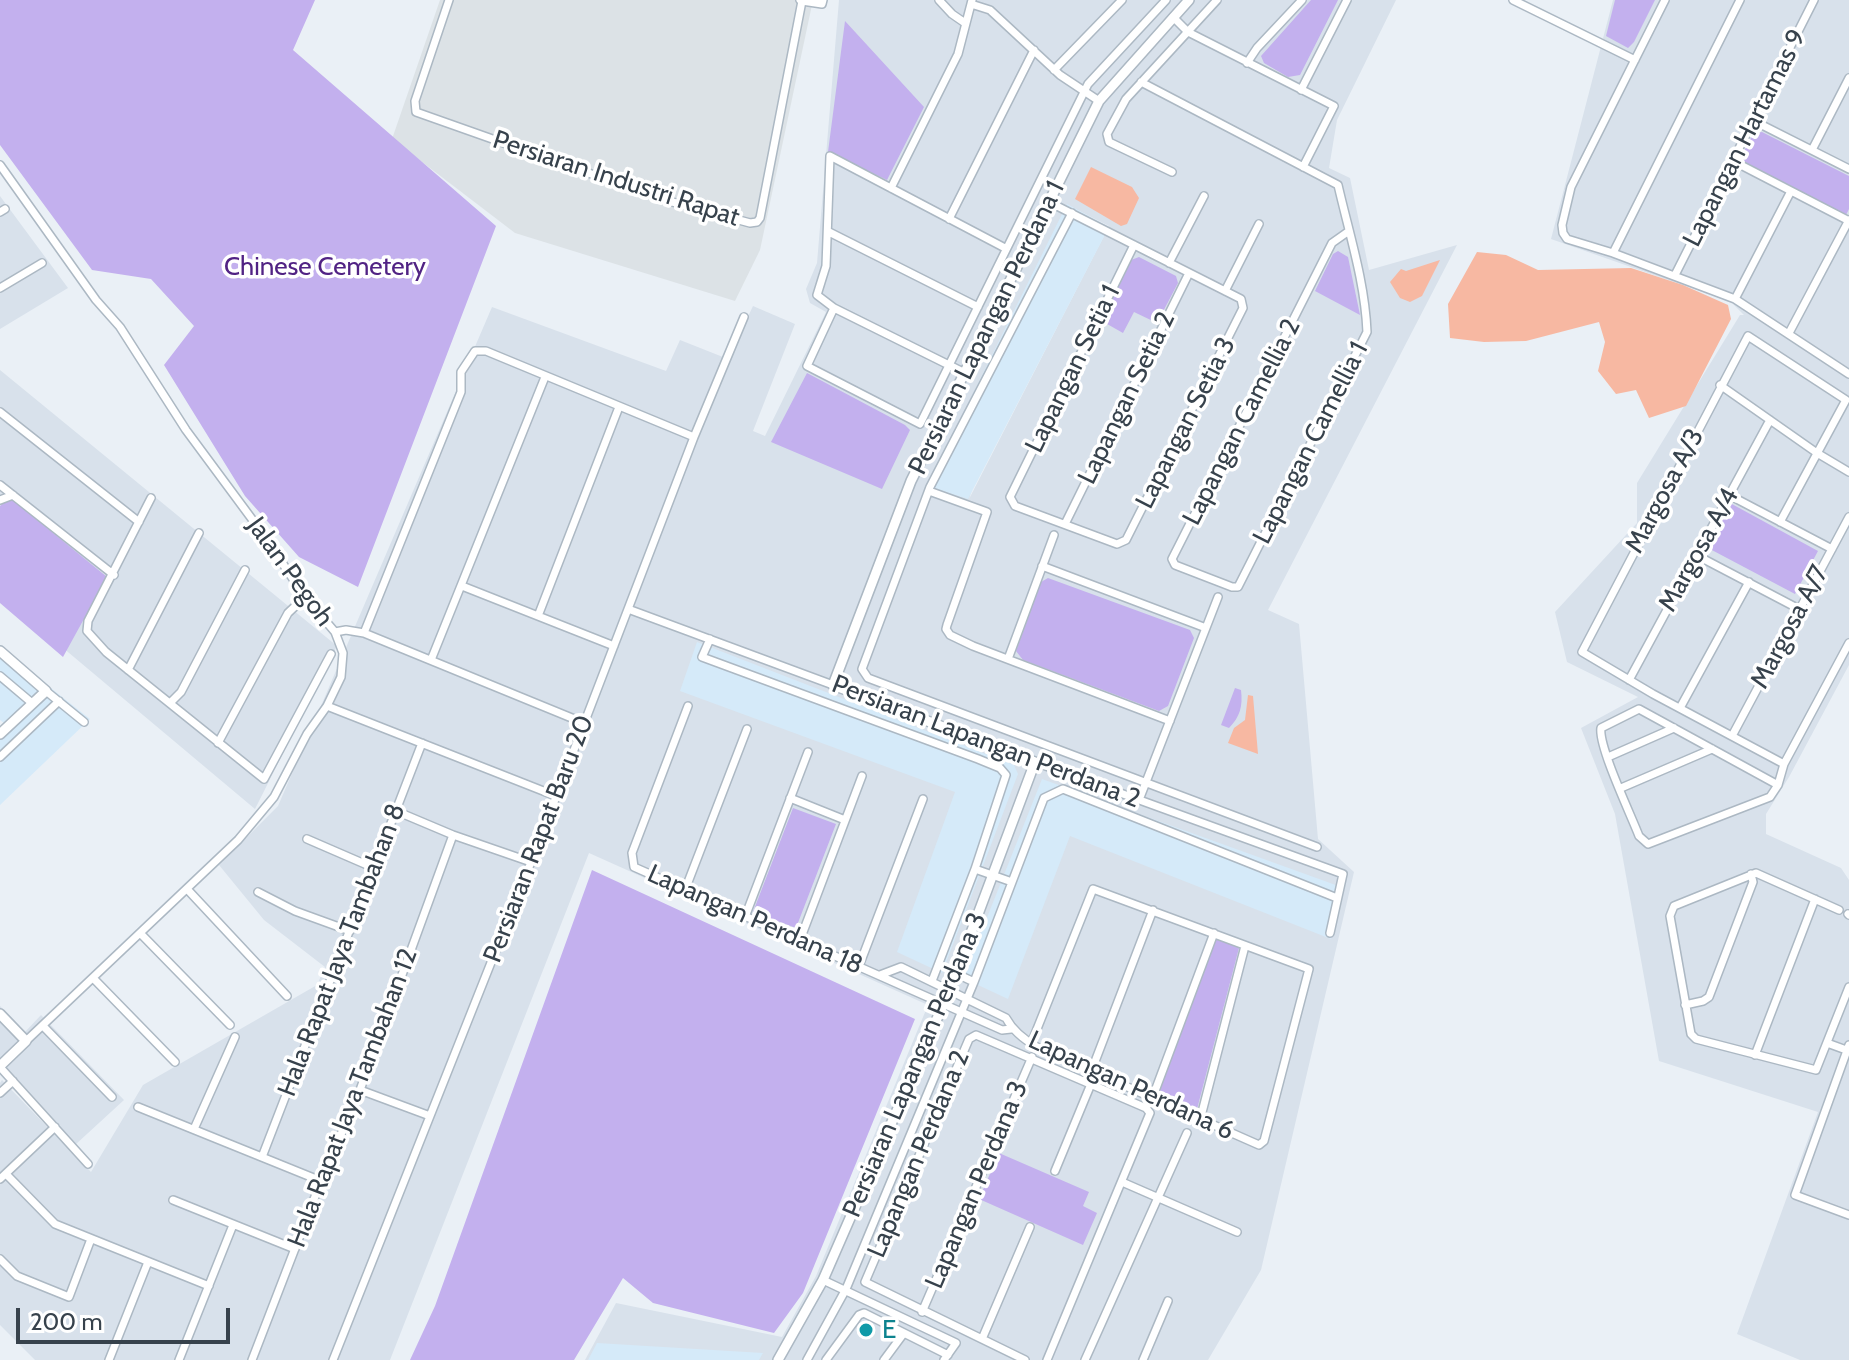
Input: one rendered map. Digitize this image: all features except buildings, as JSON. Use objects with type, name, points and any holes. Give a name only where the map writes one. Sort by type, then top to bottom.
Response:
[{"type":"street","name":"Persiaran Industri Rapat","points":[[449,0],[415,101],[416,112],[665,200],[750,223],[760,218],[801,0]]},
{"type":"street","points":[[801,0],[822,2]]},
{"type":"street","points":[[939,0],[965,23]]},
{"type":"street","points":[[1054,70],[1122,0]]},
{"type":"street","points":[[834,308],[807,366],[920,424],[1085,92],[1106,63],[1166,0]]},
{"type":"street","name":"Persiaran Lapangan Perdana 1","points":[[833,685],[911,481],[1099,101],[1189,0]]},
{"type":"street","points":[[1172,172],[1109,142],[1107,134],[1126,99],[1217,0]]},
{"type":"street","points":[[1247,63],[1302,0]]},
{"type":"street","points":[[1301,90],[1347,0]]},
{"type":"street","points":[[1513,0],[1635,60]]},
{"type":"street","points":[[1665,0],[1571,187],[1563,233],[1567,239],[1580,244],[1613,253],[1735,299],[1847,372],[1849,362]]},
{"type":"street","points":[[1613,253],[1740,0]]},
{"type":"street","name":"Lapangan Hartamas 9","points":[[1675,275],[1814,0]]},
{"type":"street","points":[[891,188],[958,54],[971,2],[990,10],[1054,70],[1099,101]]},
{"type":"street","points":[[1173,17],[1188,32],[1334,106],[1303,167]]},
{"type":"street","points":[[949,219],[1034,50]]},
{"type":"street","points":[[1812,150],[1849,78]]},
{"type":"street","name":"Lapangan Camellia 1","points":[[1141,82],[1338,185],[1349,231],[1367,332],[1238,587],[1232,587]]},
{"type":"street","points":[[1754,121],[1849,169]]},
{"type":"street","points":[[965,373],[834,308],[817,295],[826,266],[830,156],[1005,248]]},
{"type":"street","points":[[1733,161],[1849,220],[1789,333]]},
{"type":"street","name":"Jalan Pegoh","points":[[0,165],[96,300],[120,327],[186,430],[305,597],[335,632],[343,653],[344,668],[327,706],[307,734],[263,812],[0,1067]]},
{"type":"street","points":[[1735,299],[1791,191]]},
{"type":"street","points":[[1169,263],[1204,196]]},
{"type":"street","points":[[1049,202],[1225,291],[1259,224]]},
{"type":"street","points":[[1072,213],[930,489],[862,665],[864,674],[1317,847]]},
{"type":"street","name":"Lapangan Camellia 2","points":[[1232,587],[1175,565],[1172,559],[1332,243],[1349,231]]},
{"type":"street","points":[[829,232],[978,307]]},
{"type":"street","name":"Lapangan Setia 1","points":[[1065,524],[1013,504],[1011,493],[1134,245]]},
{"type":"street","points":[[0,288],[42,263]]},
{"type":"street","name":"Lapangan Setia 2","points":[[1065,524],[1189,273]]},
{"type":"street","name":"Lapangan Setia 3","points":[[1065,524],[1121,544],[1126,540],[1241,314],[1241,299],[1225,291]]},
{"type":"street","name":"Persiaran Rapat Baru 20","points":[[333,1360],[531,862],[694,437],[744,317]]},
{"type":"street","name":"Margosa A/3","points":[[1629,680],[1582,652],[1748,336],[1846,400],[1817,453]]},
{"type":"street","points":[[364,633],[461,392],[461,372],[475,351],[486,351],[694,437]]},
{"type":"street","points":[[431,660],[545,377]]},
{"type":"street","points":[[1720,385],[1849,472]]},
{"type":"street","points":[[538,616],[619,407]]},
{"type":"street","points":[[0,412],[139,522]]},
{"type":"street","name":"Margosa A/4","points":[[1629,680],[1770,420]]},
{"type":"street","points":[[1780,522],[1817,453]]},
{"type":"street","points":[[911,481],[987,512],[946,629],[950,635],[1170,721]]},
{"type":"street","points":[[0,485],[114,575]]},
{"type":"street","points":[[0,500],[13,495]]},
{"type":"street","points":[[1729,495],[1832,549]]},
{"type":"street","points":[[151,498],[88,621],[87,631],[93,640],[264,779],[331,654]]},
{"type":"street","name":"Margosa A/7","points":[[1732,736],[1849,517]]},
{"type":"street","points":[[128,670],[199,533]]},
{"type":"street","points":[[1008,659],[1054,535]]},
{"type":"street","points":[[1696,555],[1799,609]]},
{"type":"street","points":[[1042,566],[1206,628]]},
{"type":"street","points":[[170,703],[181,692],[245,570]]},
{"type":"street","points":[[1680,708],[1749,582]]},
{"type":"street","points":[[462,586],[614,646]]},
{"type":"street","points":[[218,743],[288,613],[305,597]]},
{"type":"street","points":[[1139,800],[1218,597]]},
{"type":"street","name":"Persiaran Lapangan Perdana 2","points":[[628,609],[1343,874],[1337,898]]},
{"type":"street","points":[[335,632],[364,633],[584,723]]},
{"type":"street","points":[[710,639],[702,657],[978,759],[1000,768],[1006,775],[975,869],[932,981]]},
{"type":"street","points":[[1778,785],[1635,709],[1601,728],[1608,757],[1639,836],[1648,844],[1766,799],[1778,785],[1784,764],[1849,643]]},
{"type":"street","points":[[0,651],[84,722]]},
{"type":"street","points":[[0,676],[32,703]]},
{"type":"street","points":[[1629,680],[1784,764]]},
{"type":"street","points":[[0,734],[46,691]]},
{"type":"street","points":[[0,757],[59,701]]},
{"type":"street","points":[[327,706],[556,796]]},
{"type":"street","name":"Lapangan Perdana 18","points":[[688,706],[632,853],[632,862],[638,870],[962,1011]]},
{"type":"street","points":[[1608,757],[1674,728]]},
{"type":"street","points":[[685,890],[747,729]]},
{"type":"street","name":"Hala Rapat Jaya Tambahan 8","points":[[262,1157],[422,743]]},
{"type":"street","points":[[1621,788],[1712,749]]},
{"type":"street","points":[[745,917],[808,752]]},
{"type":"street","name":"Persiaran Lapangan Perdana 3","points":[[778,1360],[823,1280],[957,974],[1035,762]]},
{"type":"street","points":[[800,940],[862,776]]},
{"type":"street","points":[[807,1360],[846,1289],[968,997],[1044,798],[1063,789],[1337,898],[1330,933]]},
{"type":"street","points":[[790,798],[845,820]]},
{"type":"street","points":[[859,966],[923,799]]},
{"type":"street","points":[[396,811],[531,862]]},
{"type":"street","points":[[1164,830],[1171,812]]},
{"type":"street","name":"Hala Rapat Jaya Tambahan 12","points":[[252,1360],[321,1181],[360,1090],[453,835]]},
{"type":"street","points":[[307,839],[374,868]]},
{"type":"street","points":[[1253,863],[1260,844]]},
{"type":"street","points":[[975,869],[1012,882]]},
{"type":"street","points":[[1685,1005],[1709,997],[1753,882],[1751,874]]},
{"type":"street","points":[[1839,910],[1763,875],[1751,874],[1674,906],[1670,922],[1692,1037],[1813,1071],[1818,1066],[1849,987]]},
{"type":"street","points":[[187,889],[287,996]]},
{"type":"street","name":"Lapangan Perdana 3","points":[[922,1312],[1031,1058],[1093,889],[1153,910]]},
{"type":"street","points":[[258,892],[295,911],[350,931]]},
{"type":"street","points":[[1755,1055],[1815,899]]},
{"type":"street","points":[[1091,1072],[1153,910],[1245,946],[1200,1120]]},
{"type":"street","points":[[140,933],[230,1025]]},
{"type":"street","points":[[1152,1099],[1214,933]]},
{"type":"street","name":"Lapangan Perdana 6","points":[[950,989],[1006,1018],[1011,1029],[1034,1045],[1257,1144],[1263,1143],[1309,969],[1245,946]]},
{"type":"street","name":"Lapangan Perdana 18","points":[[880,975],[901,967],[950,989]]},
{"type":"street","points":[[957,974],[974,982]]},
{"type":"street","points":[[93,978],[175,1062]]},
{"type":"street","name":"Lapangan Perdana 6","points":[[962,1011],[1002,1030],[1011,1029]]},
{"type":"street","points":[[0,1014],[26,1041]]},
{"type":"street","points":[[43,1026],[112,1097]]},
{"type":"street","name":"Lapangan Perdana 2","points":[[922,1312],[865,1282],[969,1039],[982,1036],[1031,1058]]},
{"type":"street","points":[[194,1129],[235,1037]]},
{"type":"street","points":[[1827,1043],[1848,1049],[1795,1195],[1848,1213]]},
{"type":"street","points":[[1031,1058],[1146,1108],[1150,1113],[1047,1360]]},
{"type":"street","points":[[0,1067],[88,1164]]},
{"type":"street","points":[[0,1093],[13,1081]]},
{"type":"street","points":[[1055,1171],[1091,1084]]},
{"type":"street","points":[[360,1090],[430,1116]]},
{"type":"street","points":[[138,1107],[321,1181]]},
{"type":"street","points":[[55,1127],[3,1176],[55,1224],[209,1286]]},
{"type":"street","points":[[1085,1360],[1187,1133]]},
{"type":"street","points":[[1122,1182],[1237,1232]]},
{"type":"street","points":[[173,1200],[295,1249]]},
{"type":"street","points":[[179,1360],[233,1225]]},
{"type":"street","points":[[982,1339],[1030,1227]]},
{"type":"street","points":[[0,1259],[17,1276],[69,1297],[91,1239]]},
{"type":"street","points":[[109,1360],[148,1262]]},
{"type":"street","points":[[823,1280],[956,1343],[946,1357],[862,1313],[826,1360]]},
{"type":"street","points":[[1143,1360],[1168,1301]]},
{"type":"street","points":[[922,1312],[1025,1360]]},
{"type":"street","points":[[884,1360],[904,1333]]},
{"type":"shaded area","points":[[440,0],[813,0],[760,250],[735,301],[515,233],[392,139]]},
{"type":"shaded area","points":[[839,0],[1396,0],[1337,120],[1329,168],[1350,178],[1369,270],[1457,245],[1268,610],[1299,624],[1318,839],[1354,872],[1261,1270],[1208,1360],[585,1360],[616,1303],[782,1337],[816,1276],[928,1005],[589,853],[390,1360],[35,1360],[0,1325],[0,1083],[2,1080],[91,1172],[143,1085],[317,985],[325,967],[264,920],[219,865],[278,806],[492,307],[666,371],[680,340],[728,359],[753,306],[795,324],[753,431],[765,436],[826,312],[810,303],[806,289],[817,263]],"holes":[[[1067,205],[1109,226],[969,499]]]},
{"type":"shaded area","points":[[1613,0],[1849,0],[1849,665],[1766,814],[1766,834],[1841,868],[1849,880],[1849,1360],[1800,1360],[1737,1334],[1818,1112],[1659,1061],[1615,814],[1581,728],[1638,697],[1567,662],[1555,612],[1637,523],[1637,483],[1740,315],[1744,315],[1731,302],[1551,239]]},
{"type":"shaded area","points":[[1091,167],[1132,187],[1139,198],[1127,224],[1121,226],[1075,199]]},
{"type":"shaded area","points":[[0,196],[68,288],[0,329]]},
{"type":"shaded area","points":[[1067,204],[1109,227],[968,499],[927,486]]},
{"type":"shaded area","points":[[1477,252],[1506,255],[1538,270],[1631,268],[1683,285],[1728,305],[1731,319],[1686,406],[1649,418],[1636,390],[1616,394],[1598,371],[1605,342],[1599,322],[1526,341],[1484,342],[1450,338],[1448,304]]},
{"type":"shaded area","points":[[1440,260],[1422,296],[1410,302],[1400,298],[1390,282],[1401,269],[1406,271]]},
{"type":"shaded area","points":[[0,370],[337,646],[255,809],[0,595]]},
{"type":"shaded area","points":[[697,642],[1014,765],[1018,774],[942,973],[897,952],[955,792],[680,691]]},
{"type":"shaded area","points":[[0,648],[90,719],[0,805],[0,734],[8,726],[0,720]]},
{"type":"shaded area","points":[[1248,695],[1253,696],[1258,754],[1228,743],[1234,728],[1245,720]]},
{"type":"shaded area","points":[[1042,779],[1344,888],[1331,939],[1070,836],[1008,999],[963,978]]},
{"type":"shaded area","points":[[0,1006],[25,1032],[41,1015],[124,1100],[75,1145],[0,1065]]},
{"type":"shaded area","points":[[597,1343],[763,1353],[759,1360],[588,1360]]},
{"type":"green space","name":"Chinese Cemetery","points":[[0,0],[315,0],[293,50],[496,226],[358,587],[299,557],[245,496],[164,365],[194,326],[151,279],[92,270],[0,145]]},
{"type":"green space","points":[[1311,0],[1338,0],[1300,75],[1288,77],[1264,63],[1261,56]]},
{"type":"green space","points":[[1615,0],[1655,0],[1628,48],[1606,36]]},
{"type":"green space","points":[[845,21],[924,107],[887,180],[828,152]]},
{"type":"green space","points":[[1762,132],[1849,176],[1849,209],[1846,215],[1739,161],[1753,134]]},
{"type":"green space","points":[[1338,251],[1348,257],[1360,315],[1315,291],[1333,254]]},
{"type":"green space","points":[[1139,257],[1176,276],[1178,283],[1157,323],[1134,312],[1123,333],[1100,320],[1131,260]]},
{"type":"green space","points":[[807,373],[910,430],[882,489],[771,442]]},
{"type":"green space","points":[[6,501],[14,501],[107,577],[63,657],[0,603],[0,506]]},
{"type":"green space","points":[[1730,503],[1818,551],[1795,594],[1708,548]]},
{"type":"green space","points":[[1048,578],[1190,630],[1194,638],[1168,706],[1159,711],[1023,660],[1016,651],[1041,582]]},
{"type":"green space","points":[[1235,688],[1241,690],[1241,706],[1229,728],[1221,725]]},
{"type":"green space","points":[[793,808],[836,824],[796,928],[753,912]]},
{"type":"green space","points":[[592,870],[915,1019],[803,1293],[774,1333],[653,1303],[623,1278],[574,1360],[410,1360],[435,1306]]},
{"type":"green space","points":[[1216,939],[1239,948],[1196,1113],[1158,1095]]},
{"type":"green space","points":[[999,1153],[1089,1192],[1083,1206],[1097,1213],[1083,1245],[979,1199]]},
{"type":"place","name":"E","points":[[866,1330]]}]
